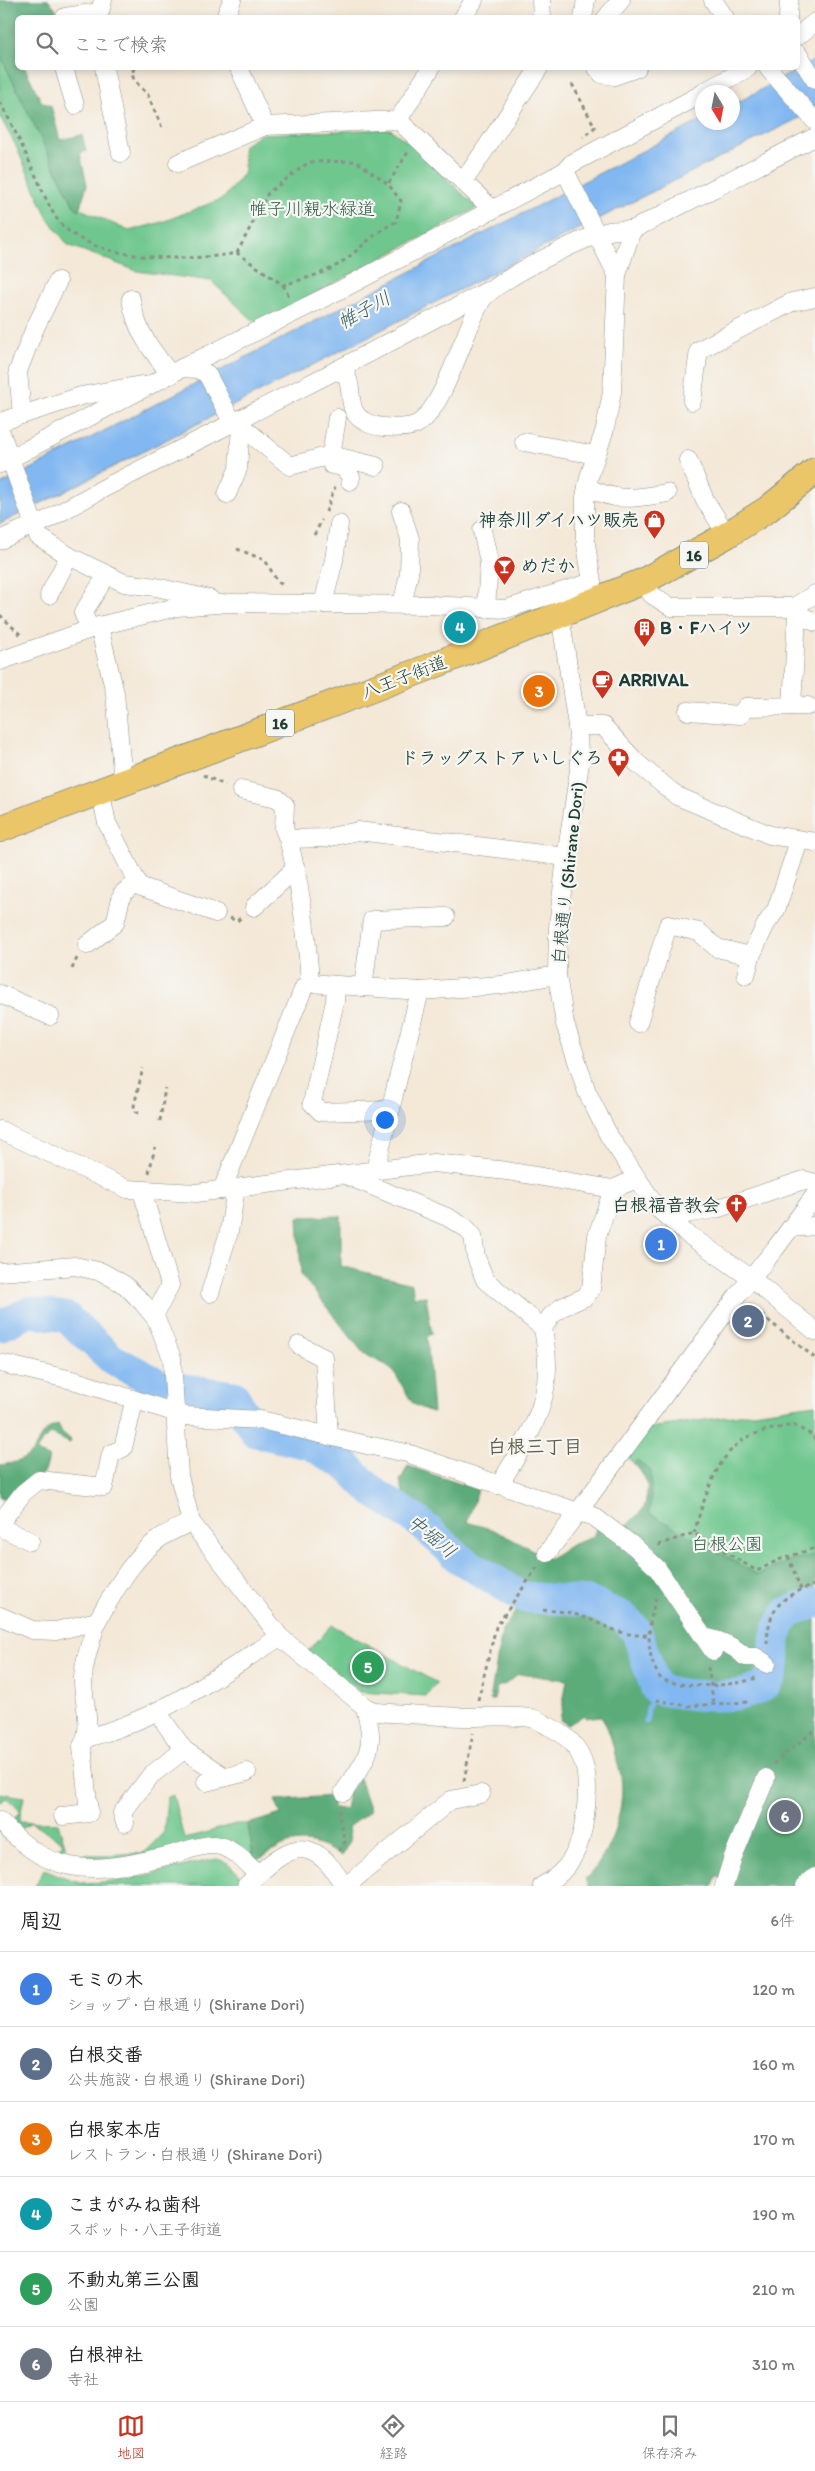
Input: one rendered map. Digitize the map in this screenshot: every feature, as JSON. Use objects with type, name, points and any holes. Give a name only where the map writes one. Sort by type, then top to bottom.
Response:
[{"type":"highway","name":"八王子街道","points":[[0,828],[349,698],[644,581],[727,535],[768,508],[815,471]]},
{"type":"street","points":[[82,15],[100,12],[103,0]]},
{"type":"street","points":[[226,15],[232,0]]},
{"type":"street","points":[[465,15],[474,0]]},
{"type":"street","points":[[541,0],[542,15]]},
{"type":"street","points":[[584,15],[586,0]]},
{"type":"street","points":[[608,15],[621,0]]},
{"type":"street","points":[[788,15],[789,0]]},
{"type":"street","points":[[800,34],[815,22]]},
{"type":"street","points":[[800,57],[815,80]]},
{"type":"street","points":[[65,70],[75,105]]},
{"type":"street","points":[[104,70],[121,153]]},
{"type":"street","points":[[240,70],[265,126]]},
{"type":"street","points":[[398,120],[430,70]]},
{"type":"street","points":[[464,181],[538,70]]},
{"type":"street","points":[[599,70],[602,74],[614,76],[631,70]]},
{"type":"street","points":[[717,85],[744,70]]},
{"type":"street","points":[[770,70],[815,122]]},
{"type":"street","points":[[8,461],[492,210],[567,174],[571,164],[695,97]]},
{"type":"street","points":[[178,163],[265,126],[398,120],[464,181],[492,210]]},
{"type":"street","points":[[0,540],[33,525],[475,299],[596,232],[632,230],[815,137]]},
{"type":"street","points":[[567,174],[617,275]]},
{"type":"street","points":[[0,661],[94,627],[177,607],[230,603],[402,605],[506,609],[592,582],[585,538],[587,487],[605,429],[612,392],[617,275],[632,230]]},
{"type":"street","points":[[22,415],[18,371],[34,330],[58,281]]},
{"type":"street","points":[[335,371],[346,374],[350,382],[354,411],[364,422],[380,427],[398,428],[417,423],[431,410],[483,299],[496,286]]},
{"type":"street","points":[[692,401],[699,350],[792,302],[815,296]]},
{"type":"street","points":[[131,299],[134,319],[143,338],[173,375]]},
{"type":"street","points":[[134,337],[136,348],[173,375]]},
{"type":"street","points":[[0,422],[81,396],[173,375],[207,374],[235,421],[290,466],[332,460],[376,466]]},
{"type":"street","points":[[332,460],[337,418]]},
{"type":"street","points":[[227,494],[238,469],[235,421]]},
{"type":"street","points":[[0,430],[8,461],[38,536],[106,576],[124,583],[156,587],[230,603]]},
{"type":"street","points":[[524,442],[596,455]]},
{"type":"street","points":[[332,460],[343,467],[351,477],[350,481]]},
{"type":"street","points":[[688,460],[705,500],[727,535]]},
{"type":"street","points":[[587,487],[610,498],[628,500],[667,493]]},
{"type":"street","points":[[401,511],[410,539],[409,574],[402,605]]},
{"type":"street","points":[[316,604],[334,560],[339,524]]},
{"type":"street","points":[[482,530],[489,562],[486,609]]},
{"type":"street","points":[[49,595],[70,556]]},
{"type":"street","points":[[106,576],[84,613],[94,627],[115,694],[111,786],[107,823],[139,886],[216,913]]},
{"type":"street","points":[[644,581],[652,595],[671,607],[796,610],[815,622]]},
{"type":"street","points":[[796,610],[815,594]]},
{"type":"street","points":[[506,609],[515,633]]},
{"type":"street","points":[[688,711],[740,715],[746,706],[800,706],[796,610]]},
{"type":"street","name":"白根通り (Shirane Dori)","points":[[560,614],[577,726],[580,763],[558,926],[557,975],[565,1024],[587,1092],[609,1136],[636,1179],[658,1208],[686,1233],[752,1279],[815,1331]]},
{"type":"street","points":[[577,726],[603,726],[637,763],[677,796],[722,817],[770,835],[807,841],[776,910],[766,924],[751,956],[746,975]]},
{"type":"street","points":[[241,790],[277,798],[285,806],[284,829],[296,868],[308,944],[310,984]]},
{"type":"street","points":[[288,839],[326,838],[358,831],[566,857]]},
{"type":"street","points":[[254,907],[296,868]]},
{"type":"street","points":[[88,946],[115,923],[122,894],[137,882]]},
{"type":"street","points":[[363,987],[372,920],[446,917]]},
{"type":"street","points":[[638,1023],[668,925],[699,932],[717,948],[751,956]]},
{"type":"street","points":[[210,1293],[229,1232],[229,1189],[304,987],[310,984],[420,992],[501,985],[557,975]]},
{"type":"street","points":[[336,987],[335,1001],[312,1103],[321,1112],[391,1110]]},
{"type":"street","points":[[375,1170],[420,992]]},
{"type":"street","points":[[0,994],[50,1016]]},
{"type":"street","points":[[0,1130],[127,1189],[142,1192],[196,1193],[434,1164],[462,1165],[613,1189],[636,1179]]},
{"type":"street","points":[[344,1175],[447,1217],[466,1228],[473,1236],[476,1257],[485,1280],[544,1328]]},
{"type":"street","points":[[668,1217],[716,1209],[804,1180],[815,1183]]},
{"type":"street","points":[[499,1485],[533,1428],[542,1406],[547,1367],[544,1328],[551,1316],[562,1307],[585,1297],[591,1289],[597,1236],[613,1189]]},
{"type":"street","points":[[142,1192],[170,1285],[154,1316]]},
{"type":"street","points":[[547,1553],[738,1294],[752,1279],[815,1196]]},
{"type":"street","points":[[791,1228],[815,1226]]},
{"type":"street","points":[[0,1272],[75,1266],[102,1272],[125,1285],[154,1316],[166,1340],[172,1358],[180,1476],[191,1522],[280,1637],[365,1707],[376,1712],[533,1718],[556,1730],[572,1742],[581,1755],[586,1770],[588,1790],[582,1834],[575,1856],[566,1868],[552,1881],[542,1886]]},
{"type":"street","points":[[298,1345],[324,1358],[328,1436]]},
{"type":"street","points":[[0,1363],[76,1381],[134,1402],[176,1408],[186,1416],[261,1420],[407,1453],[593,1516],[657,1568],[708,1649],[720,1640],[740,1651],[745,1657],[756,1657],[767,1664]]},
{"type":"street","points":[[0,1523],[23,1493],[39,1480],[104,1487],[111,1454],[123,1448],[134,1402]]},
{"type":"street","points":[[63,1816],[89,1813],[82,1746],[86,1738],[83,1676],[97,1621],[127,1571],[144,1553],[160,1538],[191,1522]]},
{"type":"street","points":[[0,1527],[30,1542]]},
{"type":"street","points":[[0,1616],[32,1630],[56,1631],[97,1621]]},
{"type":"street","points":[[86,1738],[114,1731],[158,1713],[280,1637]]},
{"type":"street","points":[[344,1792],[364,1761],[368,1750],[370,1738],[365,1707]]},
{"type":"street","points":[[158,1713],[184,1750],[225,1777]]},
{"type":"street","points":[[125,1823],[122,1813],[152,1775],[184,1750]]},
{"type":"street","points":[[206,1782],[247,1772]]},
{"type":"street","points":[[724,1886],[733,1856],[766,1778]]},
{"type":"street","points":[[0,1821],[32,1851],[58,1864],[84,1869],[116,1867],[214,1845],[232,1851],[252,1880],[269,1862],[287,1852],[304,1849],[320,1854],[333,1867],[345,1886],[451,1800],[481,1794]]},
{"type":"street","points":[[805,1886],[815,1877]]},
{"type":"path","points":[[133,70],[132,74],[134,80],[148,95],[163,130]]},
{"type":"path","points":[[572,84],[595,127],[588,131]]},
{"type":"path","points":[[0,102],[56,218],[75,235],[109,249],[145,256],[195,257],[238,253],[283,284],[324,272],[342,263],[381,228],[396,222],[401,201],[388,184],[356,162],[309,162],[268,193],[238,253]]},
{"type":"path","points":[[388,184],[402,161]]},
{"type":"path","points":[[314,534],[333,495],[336,478],[332,460]]},
{"type":"path","points":[[237,549],[265,560],[277,580],[316,604]]},
{"type":"path","points":[[0,615],[35,648]]},
{"type":"path","points":[[198,774],[241,790]]},
{"type":"path","points":[[216,913],[238,921],[254,907]]},
{"type":"path","points":[[139,1113],[136,1112],[134,1106],[143,1068]]},
{"type":"path","points":[[160,1121],[165,1088]]},
{"type":"path","points":[[142,1192],[148,1178],[155,1147]]},
{"type":"path","points":[[738,1294],[815,1358]]},
{"type":"path","points":[[694,1533],[703,1501],[717,1470],[732,1450],[746,1437],[766,1430],[793,1425],[815,1437]]},
{"type":"path","points":[[638,1551],[694,1533],[757,1571],[788,1556],[815,1548]]},
{"type":"path","points":[[479,1696],[496,1627],[547,1553]]},
{"type":"path","points":[[788,1556],[801,1590]]},
{"type":"path","points":[[813,1586],[815,1592]]},
{"type":"path","points":[[650,1618],[658,1594]]},
{"type":"path","points":[[543,1610],[573,1613],[615,1632],[631,1636],[648,1635]]},
{"type":"path","points":[[708,1649],[714,1705]]},
{"type":"path","points":[[656,1700],[688,1706],[746,1702],[748,1705]]},
{"type":"path","points":[[464,1783],[475,1726]]},
{"type":"path","points":[[766,1778],[774,1762],[815,1730]]},
{"type":"path","points":[[336,1854],[345,1842],[339,1815],[344,1792]]},
{"type":"green space","points":[[0,0],[49,0],[60,15],[15,15],[15,70],[26,70],[41,101],[51,106],[60,140],[82,135],[86,151],[80,153],[87,185],[79,210],[74,206],[0,55]]},
{"type":"green space","name":"帷子川親水緑道","points":[[0,55],[74,206],[129,231],[162,222],[224,198],[244,172],[243,146],[261,134],[390,129],[412,145],[477,208],[257,324],[211,281],[137,271],[68,245],[47,217],[15,144],[0,117]]},
{"type":"green space","points":[[341,1216],[341,1266],[412,1284],[414,1297],[426,1296],[432,1334],[427,1336],[433,1413],[413,1404],[394,1372],[384,1364],[364,1354],[301,1275],[298,1217]]},
{"type":"green space","name":"白根公園","points":[[815,1404],[815,1600],[618,1548],[643,1520],[648,1485],[641,1470],[627,1457],[649,1428]]},
{"type":"green space","points":[[58,1424],[62,1432],[71,1440],[70,1443],[51,1434],[42,1441],[36,1452],[49,1457],[45,1472],[9,1500],[0,1497],[0,1465],[16,1462],[26,1457],[33,1451],[42,1435]]},
{"type":"green space","points":[[637,1460],[651,1471],[649,1513],[758,1575],[789,1561],[815,1555],[815,1870],[795,1886],[727,1886],[717,1875],[713,1886],[588,1886],[585,1879],[594,1870],[608,1846],[614,1833],[621,1804],[621,1774],[608,1729],[600,1716],[586,1718],[584,1715],[568,1725],[560,1720],[567,1680],[518,1674],[506,1684],[497,1687],[494,1700],[490,1700],[502,1631],[530,1590],[456,1543],[404,1496],[400,1481],[408,1466],[478,1490],[467,1522],[494,1530],[550,1559],[571,1545],[593,1537],[600,1519],[621,1530],[639,1513],[647,1502],[648,1490],[644,1478],[634,1464]]},
{"type":"green space","points":[[332,1625],[437,1683],[426,1696],[359,1692],[308,1651]]},
{"type":"green space","points":[[359,1778],[370,1811],[348,1827],[350,1841],[341,1856],[316,1844],[300,1842],[284,1846],[254,1861],[248,1824],[281,1814],[275,1800],[331,1796],[333,1808],[345,1809],[348,1793]]},
{"type":"green space","points":[[0,1793],[24,1797],[19,1821],[58,1823],[68,1854],[99,1855],[144,1853],[164,1832],[167,1797],[173,1795],[184,1839],[235,1824],[248,1824],[254,1861],[232,1844],[143,1857],[96,1860],[75,1858],[57,1853],[63,1842],[31,1822],[18,1831],[11,1823],[20,1811],[6,1797],[0,1802]]},
{"type":"green space","points":[[217,1859],[228,1863],[242,1877],[233,1886],[35,1886],[44,1869],[80,1882],[96,1882],[130,1878]]},
{"type":"water","name":"帷子川","points":[[815,60],[815,110],[0,524],[0,485],[695,124],[695,130],[740,130],[740,101],[800,70]]},
{"type":"waterway","name":"中堀川","points":[[0,1326],[29,1312],[66,1317],[112,1359],[163,1386],[234,1396],[255,1432],[311,1445],[347,1466],[372,1491],[420,1523],[460,1559],[522,1597],[589,1602],[623,1617],[636,1630],[656,1689],[683,1694],[719,1696],[737,1695],[752,1691],[765,1684],[772,1674],[777,1633],[788,1612],[815,1603]]},
{"type":"waterway","points":[[646,1722],[648,1708],[656,1689]]},
{"type":"place","name":"神奈川ダイハツ販売","points":[[655,539]]},
{"type":"place","name":"めだか","points":[[505,585]]},
{"type":"place","name":"こまがみね歯科","points":[[460,627]]},
{"type":"place","name":"B・Fハイツ","points":[[644,647]]},
{"type":"place","name":"白根家本店","points":[[539,691]]},
{"type":"place","name":"ARRIVAL","points":[[603,699]]},
{"type":"place","name":"ドラッグストア いしぐろ","points":[[619,777]]},
{"type":"place","name":"白根福音教会","points":[[736,1224]]},
{"type":"place","name":"モミの木","points":[[661,1244]]},
{"type":"place","name":"白根交番","points":[[748,1321]]},
{"type":"place","name":"不動丸第三公園","points":[[368,1667]]},
{"type":"place","name":"白根神社","points":[[785,1816]]},
{"type":"district","name":"白根三丁目","points":[[535,1446]]}]
